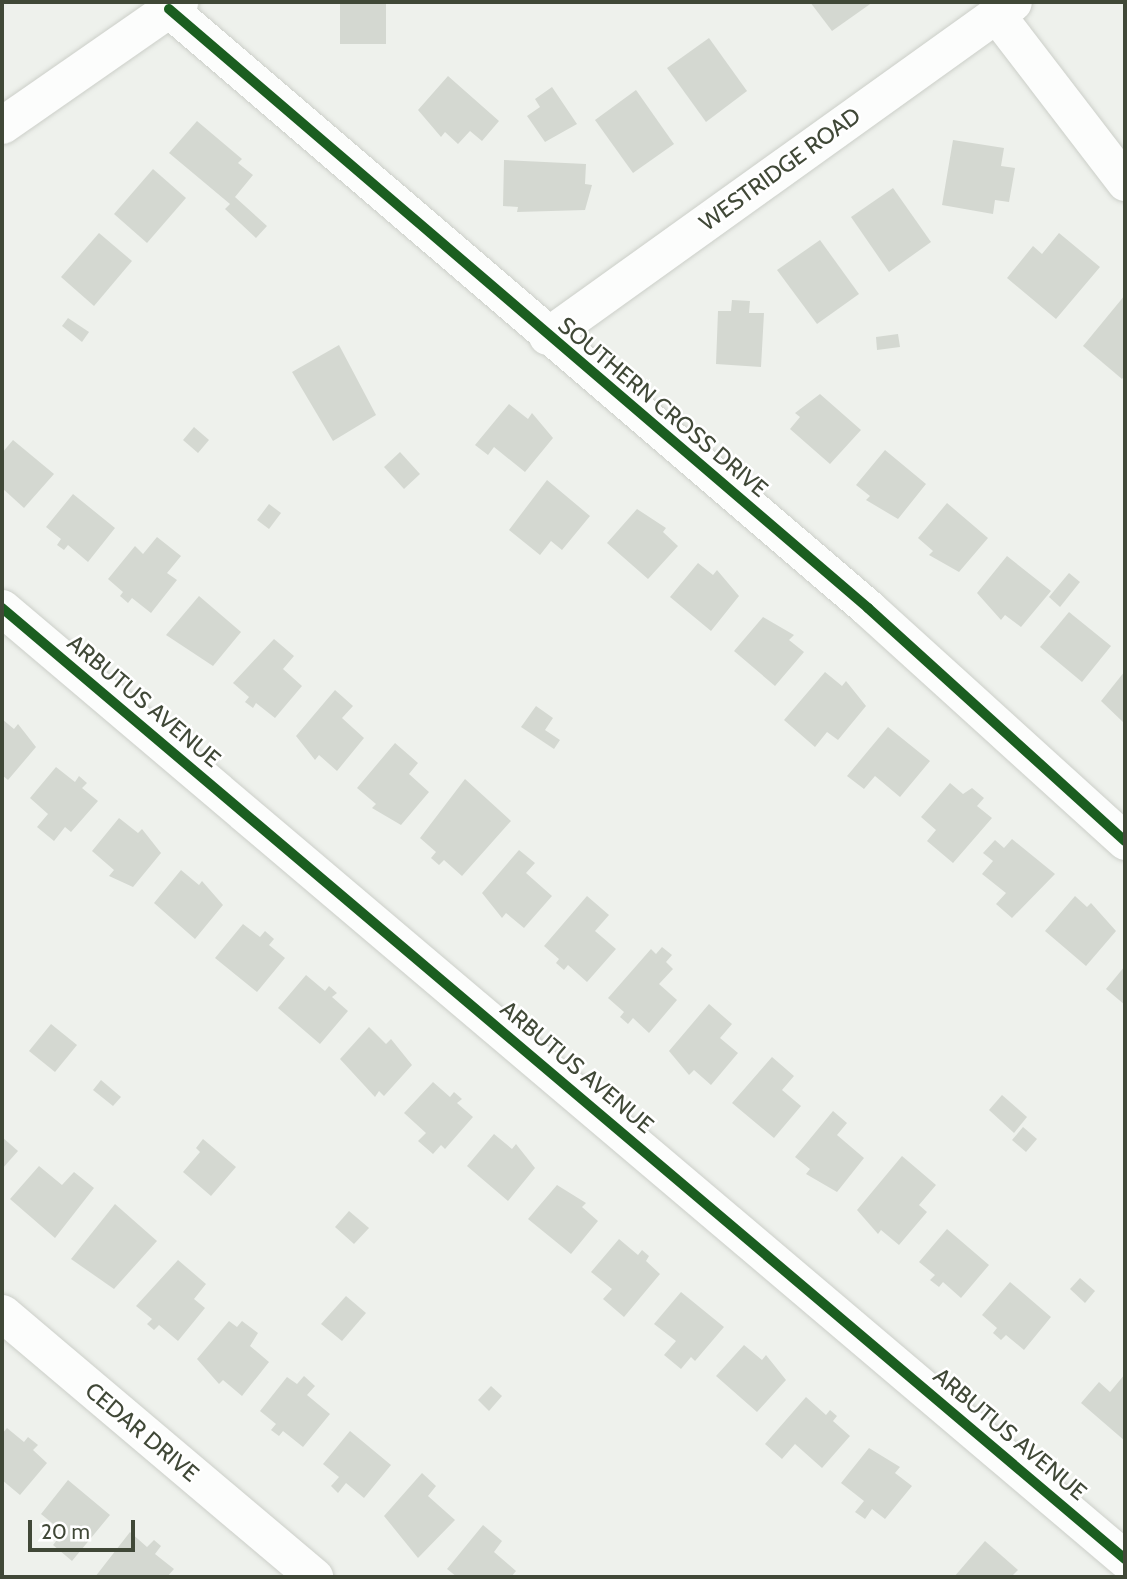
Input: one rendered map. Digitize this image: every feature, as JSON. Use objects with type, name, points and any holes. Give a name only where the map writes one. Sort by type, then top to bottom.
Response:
[{"type":"street","points":[[2,125],[174,5]]},
{"type":"street","name":"SOUTHERN CROSS DRIVE","points":[[174,5],[547,336],[868,608],[1125,841]]},
{"type":"street","points":[[1004,8],[1125,182]]},
{"type":"street","name":"WESTRIDGE ROAD","points":[[547,336],[1004,8]]},
{"type":"street","name":"ARBUTUS AVENUE","points":[[2,608],[1125,1559]]},
{"type":"street","name":"CEDAR DRIVE","points":[[2,1313],[314,1577]]},
{"type":"street","points":[[1118,1577],[1125,1570]]},
{"type":"building","points":[[340,2],[386,2],[386,44],[340,44]]},
{"type":"building","points":[[810,2],[873,2],[832,31]]},
{"type":"building","points":[[709,38],[747,91],[706,122],[667,68]]},
{"type":"building","points":[[448,76],[499,121],[482,141],[470,131],[458,144],[445,132],[441,137],[418,110]]},
{"type":"building","points":[[552,87],[577,124],[545,142],[527,116],[540,107],[535,99]]},
{"type":"building","points":[[636,90],[674,144],[633,173],[595,120]]},
{"type":"building","points":[[197,121],[242,159],[238,163],[253,175],[235,197],[267,226],[256,238],[225,209],[230,204],[169,153]]},
{"type":"building","points":[[953,140],[1004,148],[1001,166],[1015,168],[1009,202],[995,200],[993,214],[942,205]]},
{"type":"building","points":[[504,160],[586,164],[585,184],[592,185],[585,210],[517,212],[518,207],[503,206]]},
{"type":"building","points":[[153,169],[186,198],[147,243],[114,214]]},
{"type":"building","points":[[893,188],[931,242],[889,272],[851,217]]},
{"type":"building","points":[[99,233],[132,261],[94,306],[61,277]]},
{"type":"building","points":[[1059,233],[1100,267],[1056,319],[1007,278],[1033,246],[1042,254]]},
{"type":"building","points":[[820,240],[859,294],[817,324],[777,270]]},
{"type":"building","points":[[1125,295],[1125,375],[1122,379],[1083,346]]},
{"type":"building","points":[[732,300],[750,301],[749,313],[764,313],[761,367],[716,364],[718,311],[731,311]]},
{"type":"building","points":[[68,318],[89,332],[82,342],[62,326]]},
{"type":"building","points":[[898,334],[900,347],[877,350],[876,337]]},
{"type":"building","points":[[339,345],[376,415],[333,441],[292,372]]},
{"type":"building","points":[[820,394],[861,430],[830,464],[790,429],[800,417],[795,413]]},
{"type":"building","points":[[509,404],[528,419],[532,413],[553,438],[525,472],[494,447],[488,455],[475,445]]},
{"type":"building","points":[[194,427],[209,440],[198,453],[183,440]]},
{"type":"building","points":[[13,440],[54,474],[24,508],[2,488],[2,453]]},
{"type":"building","points":[[885,450],[926,484],[898,519],[866,500],[870,496],[856,485]]},
{"type":"building","points":[[400,452],[420,474],[404,489],[384,467]]},
{"type":"building","points":[[547,480],[590,516],[562,550],[551,541],[540,555],[509,530]]},
{"type":"building","points":[[73,494],[115,528],[88,562],[68,545],[64,550],[57,545],[61,539],[46,527]]},
{"type":"building","points":[[947,503],[988,538],[959,572],[929,555],[933,551],[918,538]]},
{"type":"building","points":[[269,504],[281,513],[269,529],[257,520]]},
{"type":"building","points":[[637,509],[666,528],[663,532],[678,546],[648,579],[607,543]]},
{"type":"building","points":[[157,537],[181,556],[167,573],[177,580],[151,613],[132,598],[128,603],[120,596],[123,592],[108,579],[135,546],[143,554]]},
{"type":"building","points":[[1007,556],[1051,591],[1021,627],[1005,615],[1001,620],[977,593]]},
{"type":"building","points":[[698,563],[713,575],[717,570],[739,596],[711,631],[670,597]]},
{"type":"building","points":[[1069,573],[1080,582],[1060,607],[1049,597]]},
{"type":"building","points":[[199,596],[241,632],[213,666],[166,635]]},
{"type":"building","points":[[1069,612],[1111,646],[1082,682],[1040,647]]},
{"type":"building","points":[[763,617],[794,635],[789,640],[804,652],[775,686],[734,651]]},
{"type":"building","points":[[274,639],[294,656],[283,669],[302,686],[275,718],[256,703],[253,708],[245,702],[249,697],[233,683]]},
{"type":"building","points":[[1125,671],[1125,721],[1124,723],[1101,701]]},
{"type":"building","points":[[825,672],[842,686],[846,681],[866,706],[838,740],[827,732],[815,747],[784,720]]},
{"type":"building","points":[[335,690],[353,706],[342,718],[364,738],[337,771],[319,755],[315,760],[296,736]]},
{"type":"building","points":[[536,706],[553,718],[545,730],[560,740],[554,749],[521,727]]},
{"type":"building","points":[[2,719],[14,729],[18,724],[36,747],[8,780],[2,775]]},
{"type":"building","points":[[888,727],[930,761],[900,797],[875,776],[864,789],[847,776]]},
{"type":"building","points":[[395,743],[418,763],[409,774],[429,792],[401,825],[372,808],[376,804],[357,788]]},
{"type":"building","points":[[56,767],[75,782],[79,776],[87,783],[82,788],[98,801],[71,832],[65,827],[54,841],[37,827],[48,814],[30,798]]},
{"type":"building","points":[[465,779],[511,821],[462,876],[444,860],[439,865],[431,858],[436,852],[420,838]]},
{"type":"building","points":[[950,783],[963,794],[972,788],[984,798],[977,806],[992,818],[953,863],[927,841],[936,830],[921,817]]},
{"type":"building","points":[[119,818],[138,833],[142,829],[161,853],[133,887],[109,876],[114,870],[92,851]]},
{"type":"building","points":[[1012,839],[1055,874],[1012,918],[996,904],[1006,893],[982,874],[993,861],[983,853],[995,840],[1004,848]]},
{"type":"building","points":[[519,850],[535,863],[526,873],[552,896],[524,928],[506,913],[502,918],[482,893]]},
{"type":"building","points":[[181,870],[199,885],[202,881],[223,905],[195,939],[154,903]]},
{"type":"building","points":[[587,896],[609,915],[595,931],[616,949],[587,982],[568,965],[564,970],[556,963],[559,959],[544,946]]},
{"type":"building","points":[[1075,896],[1087,907],[1091,903],[1116,931],[1086,966],[1045,931]]},
{"type":"building","points":[[243,924],[260,937],[265,931],[274,939],[269,945],[285,958],[257,992],[215,958]]},
{"type":"building","points":[[662,947],[672,955],[666,962],[673,969],[659,984],[677,1000],[649,1033],[633,1018],[628,1024],[620,1017],[624,1012],[608,998],[651,949],[656,954]]},
{"type":"building","points":[[1125,966],[1125,1005],[1106,989]]},
{"type":"building","points":[[306,975],[325,991],[329,986],[337,993],[332,997],[348,1011],[320,1044],[278,1008]]},
{"type":"building","points":[[709,1004],[732,1024],[720,1038],[738,1053],[711,1085],[694,1070],[689,1075],[669,1051]]},
{"type":"building","points":[[51,1024],[77,1045],[55,1072],[29,1051]]},
{"type":"building","points":[[369,1027],[386,1044],[391,1039],[412,1065],[384,1096],[379,1091],[375,1097],[340,1059]]},
{"type":"building","points":[[772,1057],[794,1076],[782,1090],[801,1106],[774,1138],[732,1103]]},
{"type":"building","points":[[101,1080],[121,1097],[113,1106],[93,1090]]},
{"type":"building","points":[[433,1082],[450,1097],[454,1092],[462,1099],[457,1103],[473,1117],[445,1149],[441,1145],[433,1154],[418,1141],[426,1133],[404,1113]]},
{"type":"building","points":[[1002,1095],[1027,1117],[1014,1133],[989,1110]]},
{"type":"building","points":[[833,1111],[847,1123],[837,1135],[864,1158],[837,1192],[806,1174],[810,1169],[795,1157]]},
{"type":"building","points":[[1023,1127],[1037,1139],[1026,1152],[1012,1140]]},
{"type":"building","points":[[494,1134],[512,1149],[516,1144],[535,1168],[508,1201],[467,1166]]},
{"type":"building","points":[[2,1137],[18,1151],[2,1169]]},
{"type":"building","points":[[203,1139],[236,1167],[211,1196],[183,1172],[200,1152],[196,1148]]},
{"type":"building","points":[[902,1156],[936,1185],[919,1205],[927,1212],[899,1245],[881,1230],[878,1234],[857,1210]]},
{"type":"building","points":[[39,1166],[62,1185],[74,1172],[94,1188],[55,1238],[10,1199]]},
{"type":"building","points":[[557,1185],[586,1203],[582,1207],[598,1221],[571,1254],[528,1219]]},
{"type":"building","points":[[115,1204],[157,1241],[114,1289],[71,1259]]},
{"type":"building","points":[[349,1211],[369,1228],[354,1244],[335,1227]]},
{"type":"building","points":[[947,1229],[989,1265],[961,1298],[943,1282],[939,1287],[930,1280],[935,1275],[919,1262]]},
{"type":"building","points":[[619,1239],[638,1255],[642,1250],[649,1256],[646,1261],[660,1274],[624,1317],[603,1299],[612,1289],[591,1272]]},
{"type":"building","points":[[178,1260],[206,1284],[194,1299],[205,1308],[178,1341],[159,1325],[154,1330],[147,1324],[152,1319],[136,1306]]},
{"type":"building","points":[[1080,1278],[1095,1291],[1085,1303],[1070,1289]]},
{"type":"building","points":[[1010,1282],[1051,1317],[1024,1350],[1006,1335],[1001,1340],[993,1333],[997,1328],[982,1315]]},
{"type":"building","points":[[681,1292],[724,1327],[695,1361],[691,1357],[681,1369],[664,1355],[676,1341],[654,1324]]},
{"type":"building","points":[[346,1296],[366,1313],[342,1341],[321,1324]]},
{"type":"building","points":[[229,1321],[237,1327],[242,1321],[258,1333],[250,1346],[269,1362],[242,1396],[223,1380],[219,1384],[197,1359]]},
{"type":"building","points":[[744,1345],[762,1360],[766,1355],[786,1380],[757,1412],[716,1376]]},
{"type":"building","points":[[1125,1374],[1125,1441],[1081,1403],[1099,1382],[1110,1392]]},
{"type":"building","points":[[304,1376],[315,1386],[307,1395],[330,1414],[303,1447],[283,1431],[279,1436],[271,1430],[276,1424],[260,1411],[287,1377],[297,1384]]},
{"type":"building","points":[[491,1386],[502,1396],[489,1411],[478,1400]]},
{"type":"building","points":[[806,1397],[826,1415],[830,1410],[837,1416],[833,1421],[850,1436],[822,1468],[795,1444],[782,1459],[765,1444]]},
{"type":"building","points":[[7,1428],[24,1442],[28,1437],[38,1445],[33,1450],[47,1463],[20,1495],[2,1480],[2,1434]]},
{"type":"building","points":[[350,1431],[391,1465],[364,1498],[346,1483],[338,1493],[331,1486],[339,1477],[323,1464]]},
{"type":"building","points":[[869,1448],[900,1467],[895,1473],[912,1486],[885,1519],[872,1509],[865,1519],[855,1512],[864,1501],[841,1483]]},
{"type":"building","points":[[422,1473],[436,1486],[428,1496],[455,1520],[418,1558],[384,1516]]},
{"type":"building","points":[[68,1480],[110,1515],[72,1561],[53,1545],[63,1532],[41,1514]]},
{"type":"building","points":[[483,1525],[502,1541],[494,1552],[516,1571],[511,1577],[457,1577],[447,1569]]},
{"type":"building","points":[[130,1532],[147,1547],[154,1540],[161,1546],[155,1554],[174,1569],[167,1577],[95,1577]]},
{"type":"building","points":[[985,1541],[1018,1570],[1011,1577],[954,1577]]},
{"type":"cycle path","points":[[169,9],[868,608],[1125,841]]},
{"type":"cycle path","points":[[2,608],[1125,1559]]}]
